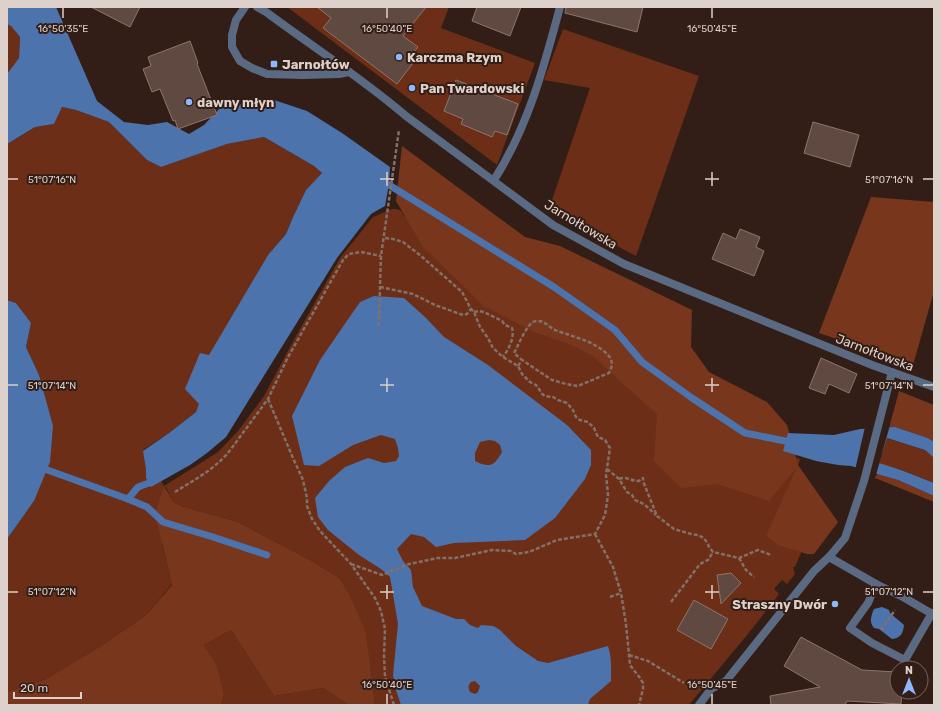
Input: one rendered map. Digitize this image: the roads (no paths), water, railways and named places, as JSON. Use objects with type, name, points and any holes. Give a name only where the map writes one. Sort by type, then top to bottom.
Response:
[{"type":"street","points":[[244,7],[236,20],[232,35],[232,47],[240,60],[252,68],[267,74],[339,74],[349,72]]},
{"type":"street","name":"Jarnołtowska","points":[[257,7],[390,102],[406,116],[553,224],[624,264],[872,365],[934,387]]},
{"type":"street","points":[[494,180],[504,164],[520,131],[536,90],[547,57],[560,7]]},
{"type":"street","points":[[699,705],[712,690],[726,681],[814,571],[829,557],[845,538],[864,481],[892,372]]},
{"type":"street","points":[[829,557],[933,614],[905,660],[872,643],[850,628],[868,603],[876,584]]},
{"type":"water","points":[[7,7],[56,7],[97,101],[124,122],[148,125],[167,122],[189,134],[204,125],[220,108],[271,99],[307,111],[342,133],[390,167],[385,206],[371,214],[337,258],[226,437],[190,465],[151,487],[146,478],[143,451],[196,412],[199,404],[185,389],[200,353],[209,355],[268,255],[286,234],[306,190],[322,173],[314,166],[264,137],[227,144],[161,167],[147,160],[109,122],[76,110],[62,107],[54,124],[35,127],[7,144],[7,74],[19,58],[20,37],[11,26],[7,24]]},
{"type":"water","points":[[374,296],[404,298],[444,337],[488,365],[567,425],[591,450],[591,465],[585,479],[555,518],[525,540],[454,543],[436,547],[424,537],[411,534],[397,549],[403,561],[411,570],[413,587],[422,606],[456,619],[464,619],[470,625],[478,628],[481,625],[493,626],[500,630],[516,646],[538,661],[548,663],[608,646],[611,659],[611,681],[590,699],[588,705],[401,705],[393,675],[398,624],[390,577],[328,530],[318,517],[315,498],[329,481],[345,467],[368,458],[384,463],[396,461],[399,456],[395,439],[381,435],[353,445],[319,466],[304,465],[292,416],[320,360],[360,302]],"holes":[[[489,440],[495,441],[500,445],[502,452],[494,463],[485,465],[475,461],[475,453],[480,442]],[[475,681],[480,686],[478,692],[475,694],[470,692],[469,689],[469,684]]]},
{"type":"water","points":[[7,300],[16,303],[31,323],[26,347],[39,375],[53,426],[50,462],[34,501],[7,539]]},
{"type":"water","points":[[895,427],[928,438],[934,442],[934,458],[925,450],[887,438],[879,463],[934,483],[934,496],[898,480],[851,466],[816,461],[783,451],[788,433],[834,435],[860,429]]},
{"type":"water","points":[[882,607],[889,610],[890,613],[904,625],[902,633],[898,638],[892,639],[879,629],[872,626],[871,619],[874,609]]},
{"type":"waterway","points":[[381,180],[554,287],[615,330],[642,362],[692,398],[745,433],[795,443]]},
{"type":"waterway","points":[[39,467],[147,507],[163,522],[267,555]]},
{"type":"waterway","points":[[128,499],[138,487],[149,483]]},
{"type":"place","name":"Karczma Rzym","points":[[399,57]]},
{"type":"place","name":"Jarnołtów","points":[[274,64]]},
{"type":"place","name":"Pan Twardowski","points":[[412,88]]},
{"type":"place","name":"dawny młyn","points":[[189,102]]},
{"type":"place","name":"Straszny Dwór","points":[[835,604]]}]
